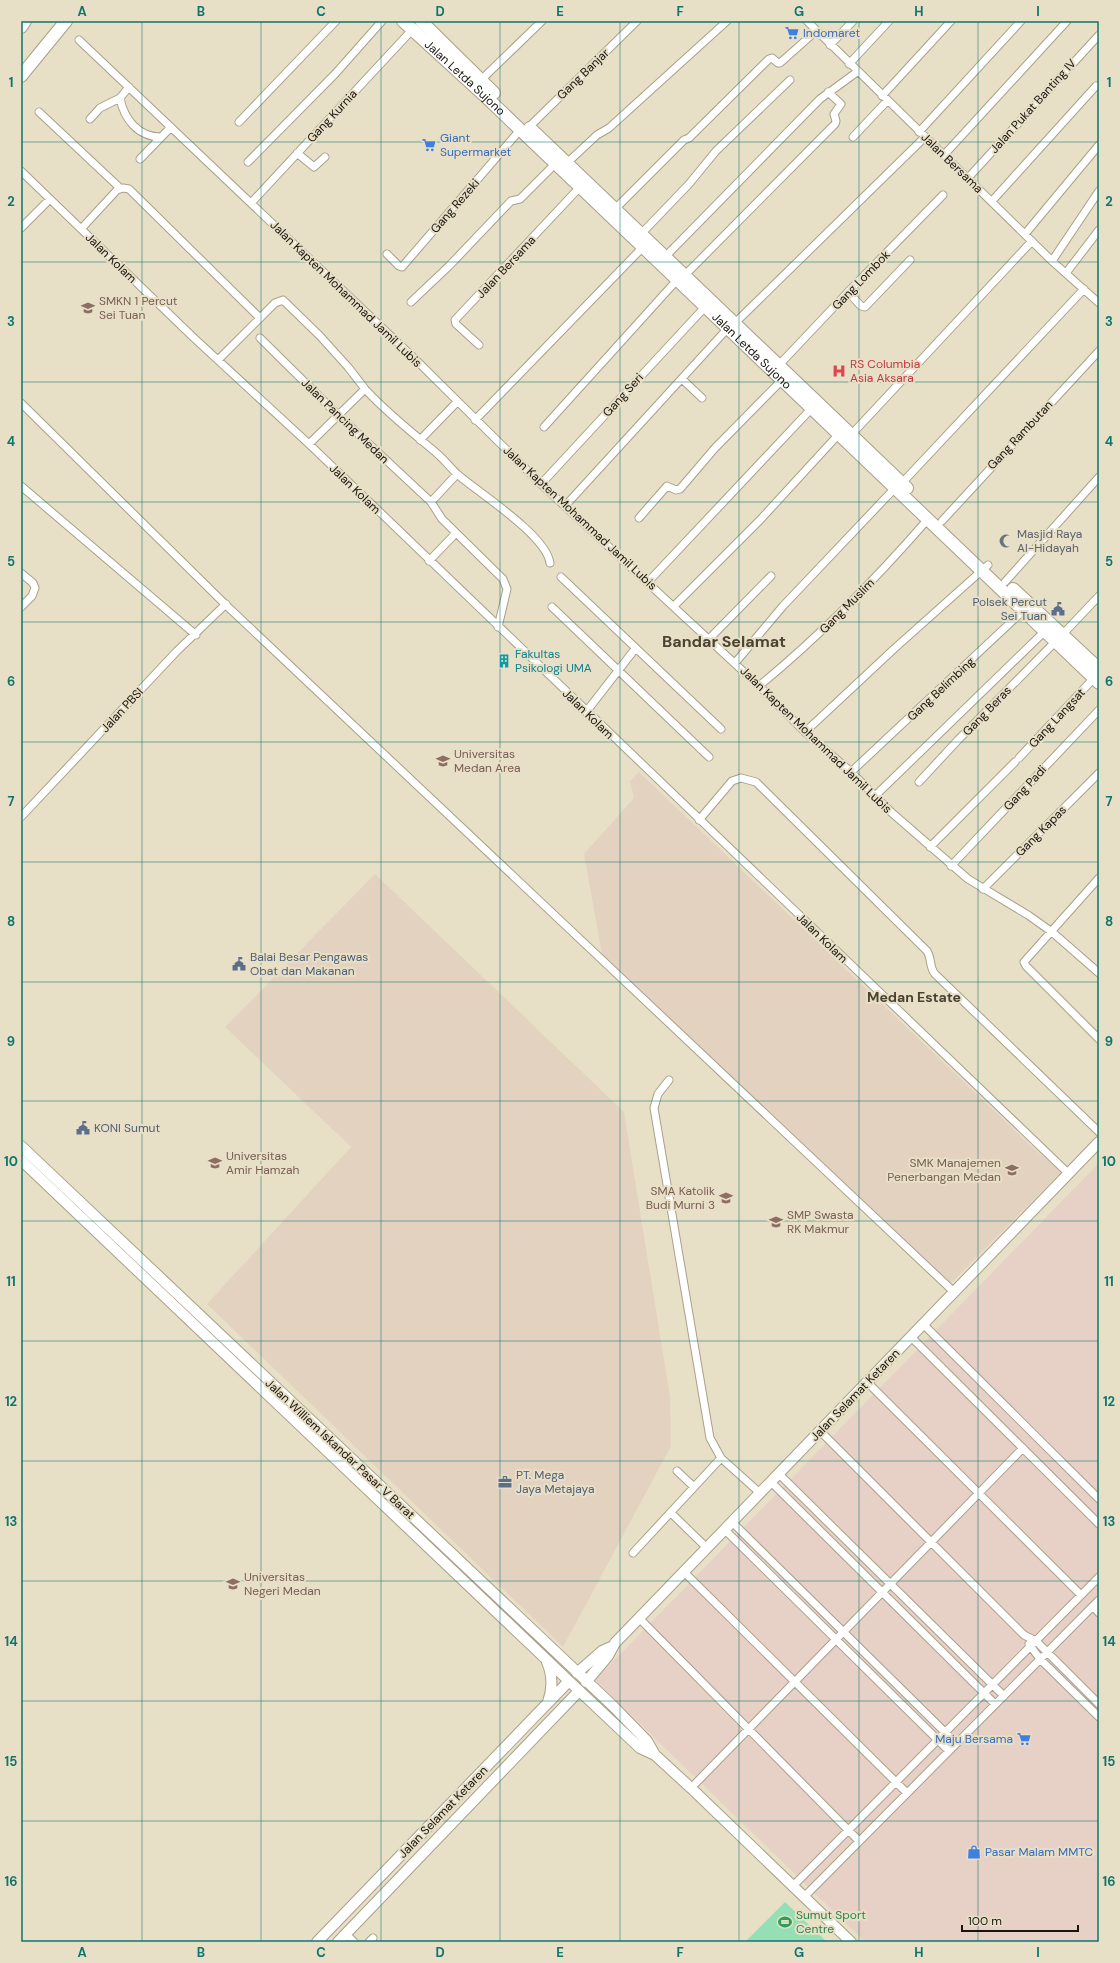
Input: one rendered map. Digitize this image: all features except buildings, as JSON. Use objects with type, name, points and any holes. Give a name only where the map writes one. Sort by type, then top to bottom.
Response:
[{"type":"highway","points":[[21,27],[25,21]]},
{"type":"highway","points":[[21,76],[66,21]]},
{"type":"highway","name":"Jalan Letda Sujono","points":[[403,21],[412,30],[442,49],[481,80],[524,128]]},
{"type":"highway","name":"Jalan Letda Sujono","points":[[420,21],[442,49],[524,128],[615,209],[665,257],[705,307],[732,326],[782,380],[838,434],[942,521],[985,568],[1059,638],[1097,677]]},
{"type":"highway","name":"Jalan Letda Sujono","points":[[562,162],[580,187],[642,248],[681,278],[732,326],[779,365],[851,435],[928,519],[985,568],[1005,582],[1045,631],[1059,638]]},
{"type":"street","points":[[239,122],[336,21]]},
{"type":"street","points":[[248,162],[335,74],[382,21]]},
{"type":"street","points":[[481,80],[542,21]]},
{"type":"street","name":"Gang Banjar","points":[[524,128],[637,21]]},
{"type":"street","points":[[411,302],[449,266],[511,201],[520,199],[562,162],[597,135],[609,128],[727,21]]},
{"type":"street","name":"Jalan Bersama","points":[[807,21],[857,72],[992,201],[1052,261],[1099,303]]},
{"type":"street","points":[[830,45],[853,21]]},
{"type":"street","points":[[849,64],[889,21]]},
{"type":"street","points":[[853,137],[884,98],[951,21]]},
{"type":"street","points":[[565,506],[682,378],[922,134],[1021,21]]},
{"type":"street","points":[[944,155],[1067,21]]},
{"type":"street","name":"Gang Kurnia","points":[[251,203],[412,30]]},
{"type":"street","points":[[615,209],[651,171],[684,140],[689,138],[769,59],[772,58],[778,63],[780,62],[816,31]]},
{"type":"street","name":"Jalan Pukat Banting IV","points":[[968,178],[1099,35]]},
{"type":"street","name":"Jalan Kapten Mohammad Jamil Lubis","points":[[79,40],[415,359],[541,484],[674,606],[759,686],[805,732],[851,772],[930,847],[951,866],[983,889],[1028,915],[1052,932],[1099,973]]},
{"type":"street","points":[[665,257],[720,199],[828,92],[857,72]]},
{"type":"street","points":[[641,234],[689,184],[716,151],[790,80]]},
{"type":"street","points":[[992,201],[1096,86]]},
{"type":"street","points":[[90,119],[100,108],[120,98],[129,87]]},
{"type":"street","points":[[544,426],[681,278],[835,124],[836,121],[834,114],[841,104],[828,92]]},
{"type":"street","points":[[120,98],[125,114],[136,128],[149,136],[161,137]]},
{"type":"street","points":[[39,112],[120,188]]},
{"type":"street","points":[[140,159],[171,127]]},
{"type":"street","name":"Gang Rezeki","points":[[387,254],[399,266],[402,267],[524,128]]},
{"type":"street","points":[[1025,234],[1099,145]]},
{"type":"street","points":[[297,153],[314,167],[325,157]]},
{"type":"street","name":"Jalan Kolam","points":[[21,170],[218,360],[309,444],[498,628],[1069,1174]]},
{"type":"street","name":"Jalan Bersama","points":[[479,345],[456,324],[455,320],[580,187]]},
{"type":"street","points":[[81,229],[114,192],[120,188],[126,188],[135,193],[260,318]]},
{"type":"street","points":[[1052,261],[1099,191]]},
{"type":"street","name":"Gang Lombok","points":[[779,365],[943,195]]},
{"type":"street","points":[[21,228],[50,199]]},
{"type":"street","points":[[1066,273],[1099,230]]},
{"type":"street","points":[[851,435],[1032,241]]},
{"type":"street","points":[[475,420],[642,248]]},
{"type":"street","points":[[848,292],[863,307],[865,306],[910,260]]},
{"type":"street","points":[[734,663],[783,606],[899,486],[1084,289]]},
{"type":"street","points":[[218,360],[277,301],[285,301],[348,367],[365,389],[392,417],[457,474],[509,513],[547,552],[550,563]]},
{"type":"street","name":"Gang Seri","points":[[541,484],[705,307]]},
{"type":"street","name":"Jalan Pancing Medan","points":[[260,338],[338,415],[430,502],[437,514],[506,582],[507,592],[498,628]]},
{"type":"street","name":"Gang Rambutan","points":[[942,521],[1099,351]]},
{"type":"street","points":[[682,378],[702,398]]},
{"type":"street","points":[[639,518],[667,486],[676,490],[680,489],[715,448],[782,380]]},
{"type":"street","points":[[309,444],[365,389]]},
{"type":"street","points":[[420,440],[457,402]]},
{"type":"street","points":[[21,403],[226,604],[954,1292]]},
{"type":"street","points":[[648,582],[811,409]]},
{"type":"street","points":[[674,606],[760,520],[838,434]]},
{"type":"street","points":[[430,502],[457,474]]},
{"type":"street","points":[[1005,582],[1099,477]]},
{"type":"street","points":[[21,486],[196,635]]},
{"type":"street","name":"Gang Muslim","points":[[759,686],[836,618],[892,561],[928,519]]},
{"type":"street","points":[[429,561],[456,533]]},
{"type":"street","points":[[805,732],[894,648],[985,568]]},
{"type":"street","points":[[21,573],[33,583],[35,588],[32,596],[21,607]]},
{"type":"street","points":[[709,639],[771,576]]},
{"type":"street","points":[[561,577],[635,649],[721,729]]},
{"type":"street","name":"Gang Beras","points":[[920,782],[958,740],[1099,596]]},
{"type":"street","name":"Jalan PBSI","points":[[21,817],[177,651],[196,635],[226,604]]},
{"type":"street","points":[[552,607],[709,756]]},
{"type":"street","name":"Gang Belimbing","points":[[851,772],[1026,608]]},
{"type":"street","points":[[875,796],[1045,631]]},
{"type":"street","points":[[586,712],[635,649]]},
{"type":"street","name":"Gang Langsat","points":[[930,847],[1097,677]]},
{"type":"street","name":"Gang Padi","points":[[951,866],[1099,710]]},
{"type":"street","name":"Gang Kapas","points":[[983,889],[1099,773]]},
{"type":"street","points":[[699,820],[732,781],[741,778],[756,782],[927,951],[930,958],[931,969],[935,974],[1099,1132]]},
{"type":"street","points":[[1099,878],[1052,932],[1026,959],[1024,964],[1099,1039]]},
{"type":"street","points":[[669,1080],[658,1094],[654,1108],[710,1438],[721,1458],[760,1493]]},
{"type":"street","name":"Jalan Selamat Ketaren","points":[[586,1682],[608,1656],[612,1647],[639,1618],[1099,1142]]},
{"type":"street","name":"Jalan Williem Iskandar Pasar V Barat","points":[[21,1146],[577,1673],[648,1742],[655,1756]]},
{"type":"street","name":"Jalan Williem Iskandar Pasar V Barat","points":[[21,1160],[640,1748],[655,1756],[691,1788],[851,1942]]},
{"type":"street","points":[[923,1324],[1099,1499]]},
{"type":"street","points":[[911,1337],[1099,1524]]},
{"type":"street","points":[[236,1365],[244,1357]]},
{"type":"street","points":[[867,1382],[1081,1595]]},
{"type":"street","points":[[288,1414],[295,1406]]},
{"type":"street","points":[[820,1431],[1033,1644],[1047,1652],[1099,1704]]},
{"type":"street","points":[[691,1788],[1023,1448]]},
{"type":"street","points":[[633,1553],[721,1458]]},
{"type":"street","points":[[677,1471],[694,1487]]},
{"type":"street","points":[[779,1474],[1004,1696]]},
{"type":"street","points":[[771,1482],[996,1704]]},
{"type":"street","points":[[804,1515],[812,1507]]},
{"type":"street","points":[[671,1513],[707,1548]]},
{"type":"street","points":[[732,1522],[956,1743]]},
{"type":"street","points":[[823,1534],[831,1526]]},
{"type":"street","points":[[725,1530],[949,1751]]},
{"type":"street","points":[[426,1545],[433,1537]]},
{"type":"street","points":[[840,1550],[848,1542]]},
{"type":"street","points":[[855,1566],[863,1557]]},
{"type":"street","points":[[684,1572],[907,1793]]},
{"type":"street","points":[[793,1886],[1099,1577]]},
{"type":"street","points":[[804,1896],[1099,1600]]},
{"type":"street","points":[[1093,1606],[1099,1613]]},
{"type":"street","points":[[907,1617],[915,1609]]},
{"type":"street","points":[[639,1618],[859,1841]]},
{"type":"street","points":[[922,1632],[930,1624]]},
{"type":"street","points":[[938,1648],[946,1640]]},
{"type":"street","points":[[1033,1644],[1040,1659],[1099,1717]]},
{"type":"street","name":"Jalan Selamat Ketaren","points":[[577,1673],[602,1651],[612,1647]]},
{"type":"street","points":[[546,1659],[552,1682],[547,1704]]},
{"type":"street","points":[[959,1668],[967,1660]]},
{"type":"street","name":"Jalan Selamat Ketaren","points":[[317,1942],[569,1681]]},
{"type":"street","name":"Jalan Selamat Ketaren","points":[[338,1942],[579,1690]]},
{"type":"street","points":[[471,1783],[482,1792]]},
{"type":"street","points":[[346,1934],[354,1942]]},
{"type":"shaded area","points":[[639,772],[1029,1144],[1061,1172],[950,1284],[602,954],[584,854],[634,798],[630,781]]},
{"type":"shaded area","points":[[375,874],[624,1112],[670,1397],[671,1446],[563,1647],[207,1304],[351,1147],[225,1027]]},
{"type":"shaded area","points":[[1099,1163],[1099,1942],[865,1942],[595,1680]]},
{"type":"green space","name":"Sumut Sport Centre","points":[[785,1902],[827,1942],[745,1942]]},
{"type":"place","name":"Indomaret","points":[[792,33]]},
{"type":"place","name":"Giant Supermarket","points":[[429,145]]},
{"type":"place","name":"SMKN 1 Percut Sei Tuan","points":[[88,308]]},
{"type":"place","name":"RS Columbia Asia Aksara","points":[[839,371]]},
{"type":"place","name":"Masjid Raya Al-Hidayah","points":[[1006,541]]},
{"type":"place","name":"Polsek Percut Sei Tuan","points":[[1058,609]]},
{"type":"place","name":"Fakultas Psikologi UMA","points":[[504,661]]},
{"type":"place","name":"Universitas Medan Area","points":[[443,761]]},
{"type":"place","name":"Balai Besar Pengawas Obat dan Makanan","points":[[239,964]]},
{"type":"place","name":"KONI Sumut","points":[[83,1128]]},
{"type":"place","name":"Universitas Amir Hamzah","points":[[215,1163]]},
{"type":"place","name":"SMK Manajemen Penerbangan Medan","points":[[1012,1170]]},
{"type":"place","name":"SMA Katolik Budi Murni 3","points":[[726,1198]]},
{"type":"place","name":"SMP Swasta RK Makmur","points":[[776,1222]]},
{"type":"place","name":"PT. Mega Jaya Metajaya","points":[[505,1482]]},
{"type":"place","name":"Universitas Negeri Medan","points":[[233,1584]]},
{"type":"place","name":"Maju Bersama","points":[[1024,1739]]},
{"type":"place","name":"Pasar Malam MMTC","points":[[974,1852]]},
{"type":"place","name":"Sumut Sport Centre","points":[[785,1922]]},
{"type":"district","name":"Bandar Selamat","points":[[724,641]]},
{"type":"district","name":"Medan Estate","points":[[914,997]]}]
